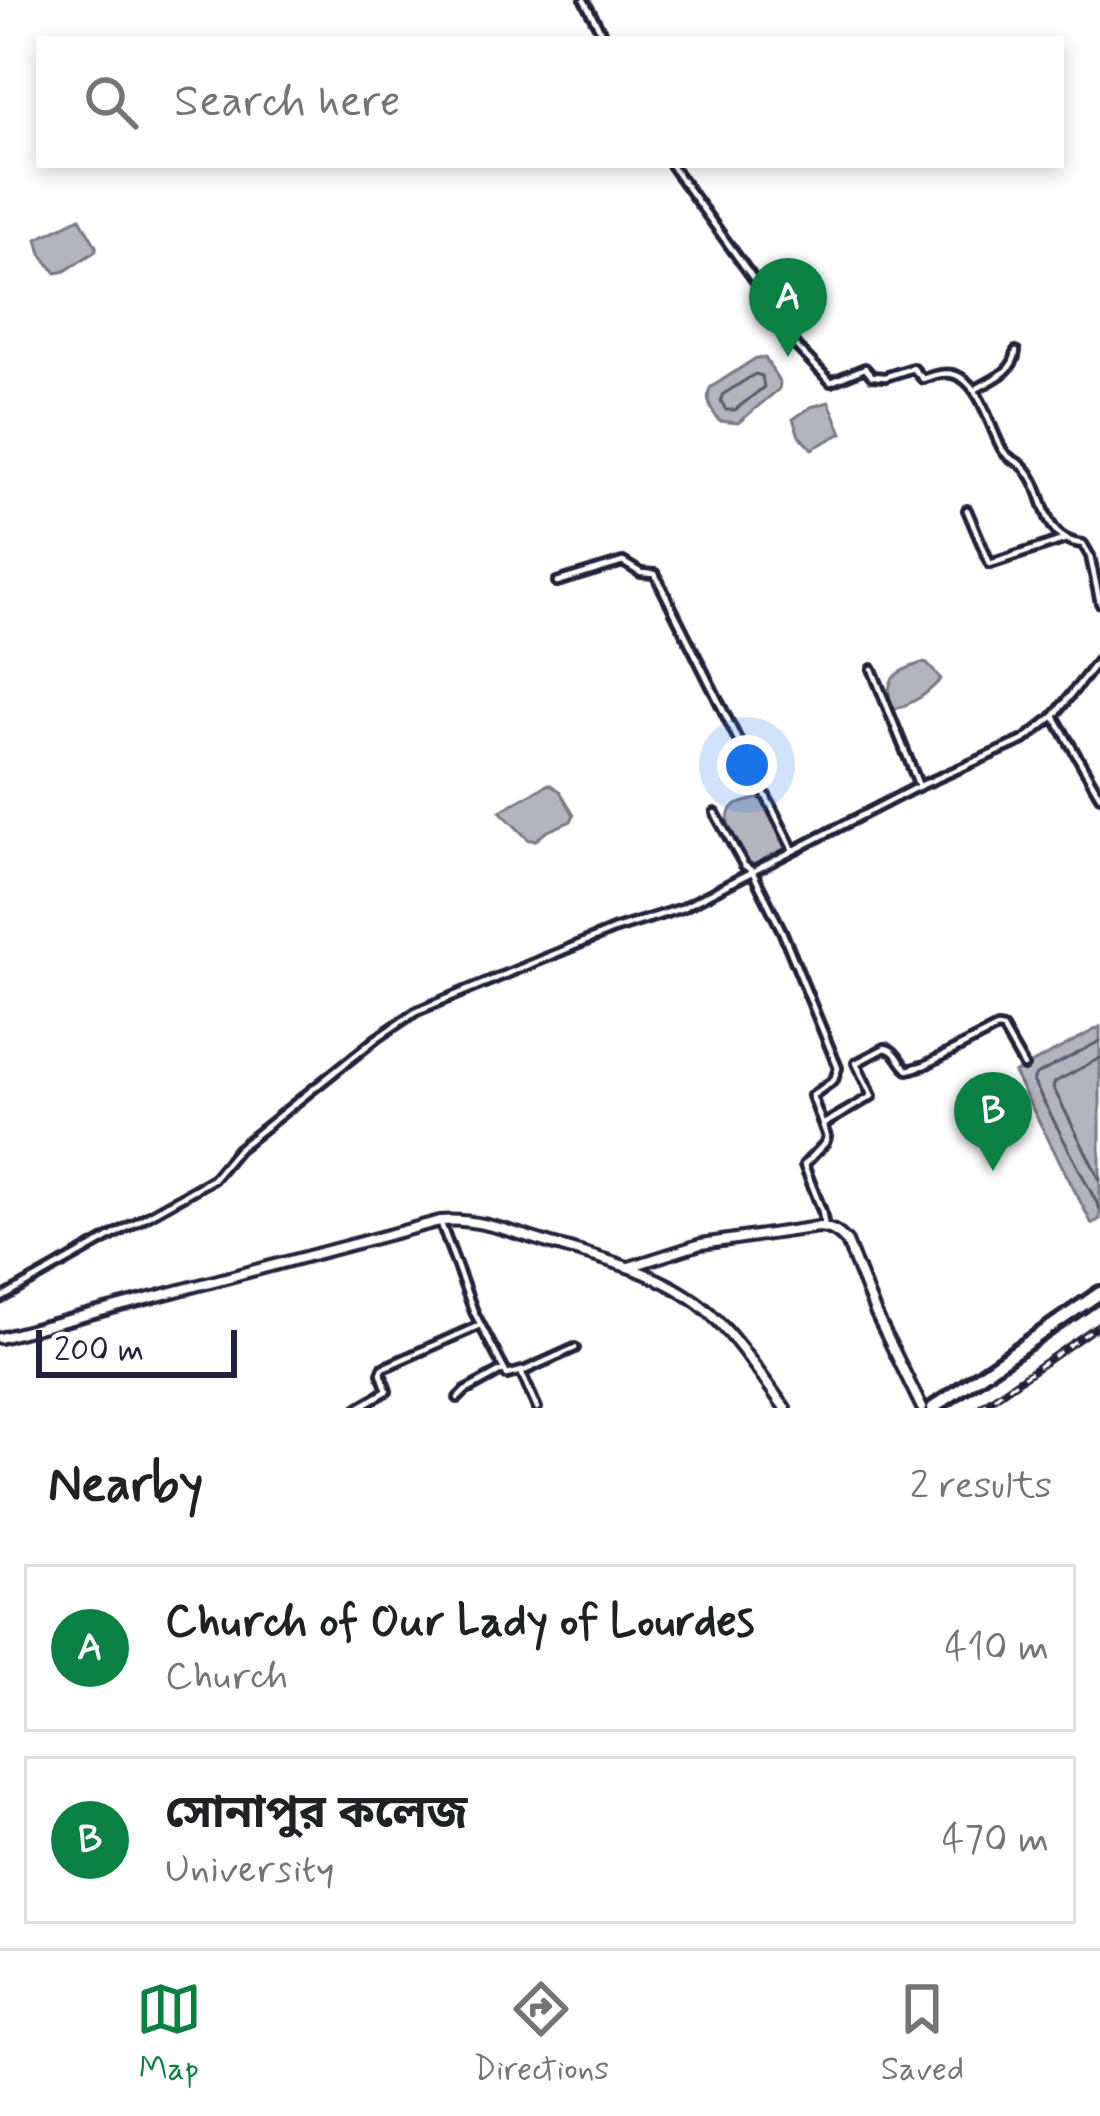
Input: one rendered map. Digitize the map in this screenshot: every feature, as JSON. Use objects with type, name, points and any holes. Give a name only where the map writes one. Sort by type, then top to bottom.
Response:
[{"type":"highway","points":[[933,1408],[1100,1293]]},
{"type":"main road","points":[[0,1338],[461,1219],[628,1267],[692,1299],[709,1312],[785,1408]]},
{"type":"main road","points":[[628,1267],[701,1244],[825,1228],[839,1233],[922,1408]]},
{"type":"street","points":[[584,0],[603,36]]},
{"type":"street","points":[[673,168],[797,347],[831,382],[865,368],[872,376],[885,377],[913,368],[923,379],[961,377],[974,390],[1006,456],[1024,466],[1053,532],[1083,544],[1100,603]]},
{"type":"street","points":[[974,390],[1010,369],[1016,352]]},
{"type":"street","points":[[967,510],[990,564],[1066,539]]},
{"type":"street","points":[[556,582],[623,562],[641,573],[656,574],[793,850]]},
{"type":"street","points":[[0,1299],[213,1179],[238,1149],[417,1011],[613,929],[682,908],[919,787],[1024,740],[1054,716],[1100,658]]},
{"type":"street","points":[[872,669],[919,787]]},
{"type":"street","points":[[1054,716],[1100,796]]},
{"type":"street","points":[[715,813],[782,931],[838,1068],[835,1079],[812,1096],[827,1137],[804,1165],[825,1228]]},
{"type":"street","points":[[824,1124],[872,1096],[856,1063],[885,1048],[908,1070],[997,1028],[1003,1030],[1024,1066]]},
{"type":"street","points":[[440,1221],[480,1325],[507,1375],[575,1348]]},
{"type":"street","points":[[358,1408],[387,1391],[383,1368],[480,1325]]},
{"type":"street","points":[[458,1398],[503,1370]]},
{"type":"street","points":[[521,1372],[537,1408]]},
{"type":"water","points":[[80,218],[96,251],[56,273],[41,254],[37,239]]},
{"type":"water","points":[[756,358],[765,358],[779,389],[738,423],[719,421],[709,401],[710,388]]},
{"type":"water","points":[[829,402],[842,433],[812,449],[799,436],[793,419]]},
{"type":"water","points":[[922,663],[941,679],[921,697],[895,709],[889,696],[891,682]]},
{"type":"water","points":[[549,784],[560,791],[574,815],[571,821],[529,840],[500,811]]},
{"type":"water","points":[[762,798],[786,852],[750,866],[733,838],[729,814],[738,804]]},
{"type":"water","points":[[1100,1027],[1100,1219],[1092,1224],[1014,1073]]},
{"type":"railway","points":[[979,1408],[1100,1324]]},
{"type":"place","name":"Church of Our Lady of Lourdes","points":[[788,357]]},
{"type":"place","name":"সোনাপুর কলেজ","points":[[993,1171]]}]
